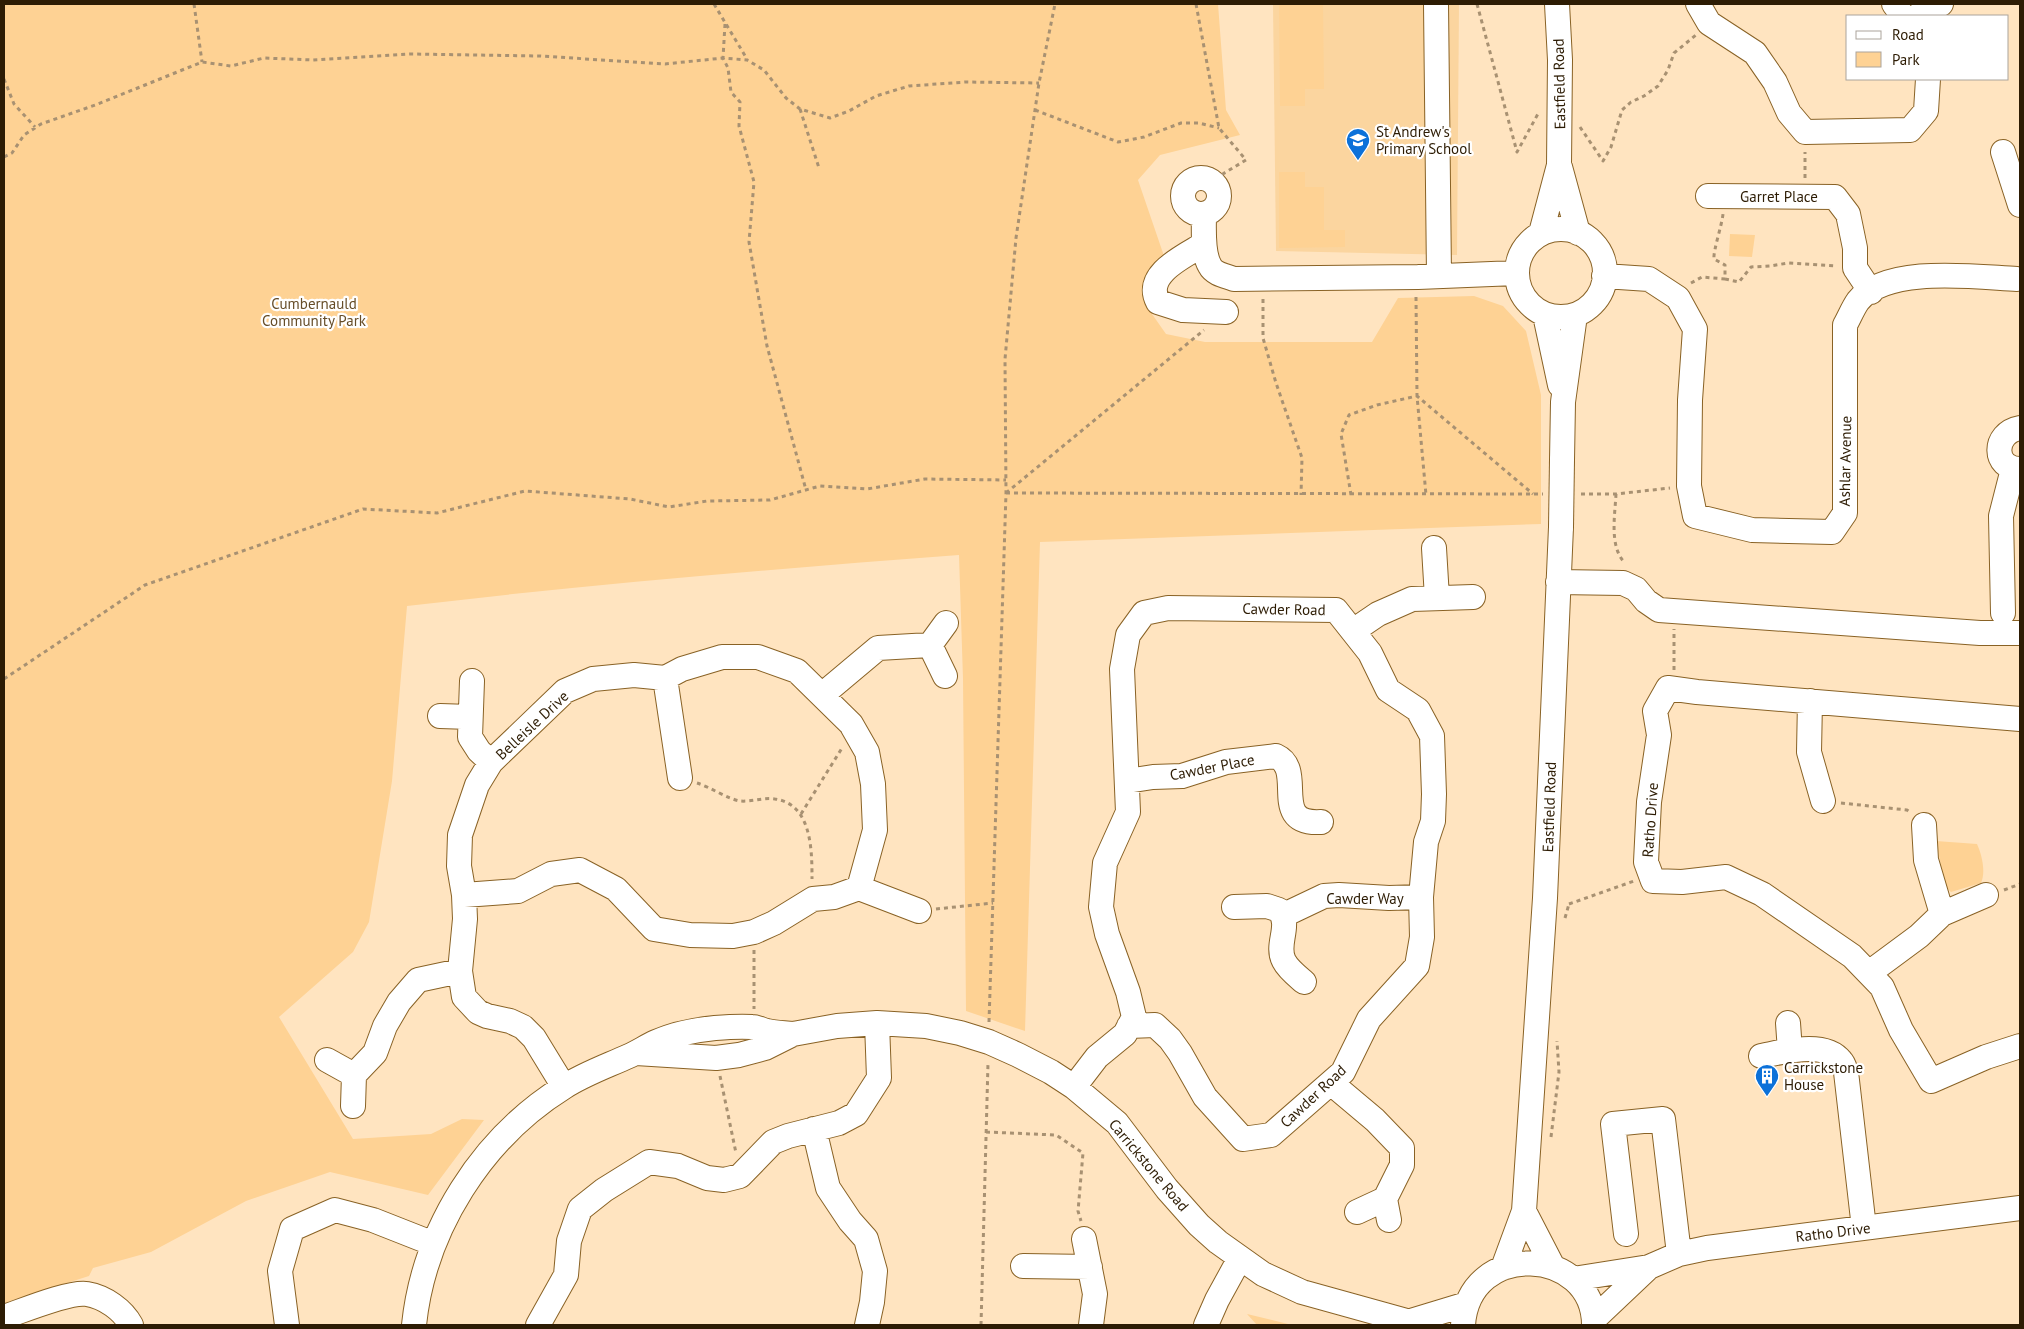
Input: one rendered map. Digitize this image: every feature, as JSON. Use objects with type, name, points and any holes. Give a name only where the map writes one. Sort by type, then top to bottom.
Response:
[{"type":"street","points":[[1427,276],[1436,4]]},
{"type":"street","name":"Eastfield Road","points":[[1542,233],[1559,165],[1560,60],[1557,4]]},
{"type":"street","points":[[1698,4],[1709,23],[1755,53],[1775,82],[1789,113],[1806,132],[1910,130],[1926,111],[1928,80]]},
{"type":"street","points":[[1894,4],[1902,15]]},
{"type":"street","points":[[1919,15],[1940,4]]},
{"type":"street","points":[[2003,152],[2020,205]]},
{"type":"street","name":"Eastfield Road","points":[[1559,165],[1578,232]]},
{"type":"street","points":[[1211,181],[1218,191],[1219,197],[1214,208],[1204,214],[1204,244],[1210,266],[1219,274],[1234,279],[1516,273]]},
{"type":"street","name":"Garret Place","points":[[1717,196],[1836,196],[1848,214],[1854,248],[1855,268],[1870,292]]},
{"type":"street","points":[[1567,229],[1578,232],[1589,239],[1603,259],[1603,285],[1598,296],[1591,306],[1575,316],[1563,318],[1544,315],[1533,308],[1518,286],[1516,273],[1521,252],[1528,243],[1542,233],[1567,229]]},
{"type":"street","points":[[1204,244],[1158,276],[1155,295],[1158,302],[1183,310],[1226,312]]},
{"type":"street","name":"Ashlar Avenue","points":[[1604,276],[1649,279],[1678,298],[1695,329],[1690,400],[1689,486],[1696,516],[1752,530],[1832,532],[1845,513],[1845,325],[1858,300],[1881,284],[1922,275],[2019,276]]},
{"type":"street","name":"Eastfield Road","points":[[1544,315],[1564,402]]},
{"type":"street","name":"Eastfield Road","points":[[1502,1268],[1524,1211],[1545,898],[1561,527],[1564,402],[1575,316]]},
{"type":"street","points":[[2002,613],[2011,574],[2001,516],[2017,469],[2003,462],[1999,450],[2002,438],[2011,429],[2020,428]]},
{"type":"street","points":[[1434,548],[1437,598]]},
{"type":"street","points":[[1558,582],[1623,584],[1636,590],[1646,601],[1659,610],[1980,633],[2020,633]]},
{"type":"street","points":[[1353,631],[1378,614],[1412,599],[1473,598]]},
{"type":"street","name":"Cawder Road","points":[[1168,608],[1336,610],[1370,653],[1388,690],[1418,710],[1432,736],[1433,821],[1426,842],[1421,897],[1422,937],[1417,966],[1369,1019],[1346,1066],[1331,1083],[1271,1135],[1243,1139],[1205,1097],[1170,1038],[1155,1025],[1129,1026],[1134,1017],[1128,992],[1107,934],[1101,907],[1105,863],[1128,812],[1122,669],[1128,635],[1144,613],[1168,608]]},
{"type":"street","points":[[930,645],[946,623]]},
{"type":"street","points":[[930,645],[945,676]]},
{"type":"street","points":[[822,695],[878,648],[930,645]]},
{"type":"street","points":[[680,778],[665,678],[682,669],[722,657],[758,657],[797,671],[851,724],[853,731],[867,752],[873,784],[875,830],[859,888]]},
{"type":"street","name":"Belleisle Drive","points":[[564,1087],[534,1038],[523,1027],[510,1021],[486,1016],[478,1012],[464,997],[460,970],[464,927],[464,895],[460,866],[460,835],[477,785],[491,762],[565,691],[593,679],[634,674],[665,678]]},
{"type":"street","name":"Belleisle Drive","points":[[472,681],[470,737],[479,751],[491,762]]},
{"type":"street","name":"Ratho Drive","points":[[2020,719],[1668,688],[1655,711],[1659,735],[1649,802],[1646,862],[1653,881],[1682,882],[1726,877],[1762,894],[1852,956],[1882,987],[1901,1030],[1930,1081],[1986,1057],[2020,1046]]},
{"type":"street","points":[[1810,701],[1809,752],[1823,801]]},
{"type":"street","points":[[440,716],[470,717]]},
{"type":"street","name":"Cawder Place","points":[[1127,782],[1153,777],[1182,776],[1226,762],[1276,756],[1283,759],[1288,765],[1290,772],[1289,799],[1293,810],[1300,818],[1310,823],[1321,822]]},
{"type":"street","points":[[1924,825],[1926,860],[1942,914]]},
{"type":"street","points":[[464,895],[518,891],[551,874],[580,870],[616,889],[654,929],[690,935],[733,936],[754,932],[774,923],[813,899],[834,897],[859,888],[919,911]]},
{"type":"street","name":"Cawder Way","points":[[1284,915],[1324,896],[1421,897]]},
{"type":"street","points":[[1869,973],[1920,936],[1942,914],[1986,896]]},
{"type":"street","points":[[1234,907],[1267,906],[1279,910],[1284,915],[1282,953],[1284,961],[1304,982]]},
{"type":"street","points":[[353,1106],[354,1075],[375,1053],[385,1026],[399,1002],[418,980],[460,970]]},
{"type":"street","points":[[538,1325],[566,1275],[569,1241],[580,1208],[604,1190],[649,1162],[678,1166],[707,1178],[724,1180],[740,1176],[773,1142],[839,1123],[856,1114],[879,1078],[877,1023]]},
{"type":"street","name":"Carrickstone Road","points":[[414,1325],[423,1278],[434,1244],[442,1224],[464,1184],[497,1143],[529,1113],[564,1087],[655,1043],[680,1034],[715,1028],[754,1026],[764,1031],[793,1034],[838,1026],[877,1023],[926,1026],[960,1033],[989,1042],[1018,1054],[1074,1087],[1117,1123],[1167,1189],[1199,1225],[1263,1274],[1302,1292],[1344,1305],[1416,1323],[1465,1315]]},
{"type":"street","points":[[1788,1023],[1790,1051]]},
{"type":"street","points":[[1074,1087],[1097,1057],[1125,1034],[1129,1026]]},
{"type":"street","name":"Carrickstone Road","points":[[636,1053],[716,1058],[739,1055],[765,1048],[793,1034]]},
{"type":"street","points":[[1761,1056],[1804,1049],[1828,1050],[1842,1061],[1846,1072],[1864,1228]]},
{"type":"street","points":[[327,1060],[354,1075]]},
{"type":"street","points":[[1331,1083],[1375,1120],[1402,1148],[1402,1165],[1387,1210],[1357,1212]]},
{"type":"street","points":[[1626,1234],[1613,1124],[1663,1120],[1679,1254]]},
{"type":"street","points":[[814,1129],[828,1188],[850,1221],[866,1239],[875,1271],[872,1302],[866,1325]]},
{"type":"street","name":"Ratho Drive","points":[[1502,1268],[1519,1263],[1537,1263],[1563,1273],[1649,1266],[1679,1254],[1707,1248],[2020,1208]]},
{"type":"street","points":[[287,1325],[280,1271],[292,1229],[334,1210],[373,1220],[434,1244]]},
{"type":"street","points":[[1524,1211],[1563,1273],[1586,1297],[1594,1322]]},
{"type":"street","points":[[1084,1239],[1095,1294],[1091,1325]]},
{"type":"street","points":[[1206,1325],[1217,1300],[1240,1258]]},
{"type":"street","points":[[1024,1266],[1090,1267]]},
{"type":"street","name":"Ratho Drive","points":[[1594,1322],[1649,1266]]},
{"type":"street","points":[[1465,1315],[1476,1289],[1488,1276],[1502,1268]]},
{"type":"street","points":[[4,1317],[66,1297],[86,1294],[111,1303],[127,1318],[131,1325]]},
{"type":"path","points":[[194,4],[202,62]]},
{"type":"path","points":[[714,4],[724,24],[747,60]]},
{"type":"path","points":[[981,1325],[1006,493],[1006,360],[1016,238],[1038,83],[1056,4]]},
{"type":"path","points":[[1196,4],[1219,128],[1246,160],[1211,181]]},
{"type":"path","points":[[724,24],[723,58],[728,68],[731,92],[740,102],[739,126],[754,182],[748,242],[767,346],[806,490]]},
{"type":"path","points":[[4,157],[12,153],[24,135],[35,127],[167,78],[202,62],[231,66],[264,58],[312,60],[411,54],[540,56],[665,64],[723,58],[747,60],[764,70],[786,98],[800,109],[830,118],[849,112],[876,96],[909,86],[966,82],[1038,83]]},
{"type":"path","points":[[4,79],[14,104],[35,127]]},
{"type":"path","points":[[800,109],[819,168]]},
{"type":"path","points":[[1035,110],[1118,142],[1144,137],[1181,123],[1199,123],[1219,128]]},
{"type":"path","points":[[1804,196],[1806,132]]},
{"type":"path","points":[[1717,196],[1720,232],[1713,253],[1714,259],[1725,265],[1725,279]]},
{"type":"path","points":[[1678,298],[1686,286],[1702,277],[1739,282],[1751,267],[1788,263],[1855,268]]},
{"type":"path","points":[[1426,495],[1417,396],[1427,276]]},
{"type":"path","points":[[1263,278],[1263,338],[1276,383],[1302,458],[1301,494]]},
{"type":"path","points":[[1006,493],[1226,312]]},
{"type":"path","points":[[1417,396],[1533,494]]},
{"type":"path","points":[[1351,495],[1341,434],[1349,415],[1377,405],[1417,396]]},
{"type":"path","points":[[4,679],[145,585],[362,509],[437,513],[525,491],[630,498],[669,507],[707,501],[770,500],[820,486],[866,489],[924,479],[1006,480]]},
{"type":"path","points":[[1579,494],[1616,494],[1689,486]]},
{"type":"path","points":[[1006,493],[1552,494]]},
{"type":"path","points":[[801,814],[853,731]]},
{"type":"path","points":[[680,778],[699,783],[739,801],[776,798],[790,804],[801,814],[812,845],[813,899]]},
{"type":"path","points":[[1823,801],[1907,810],[1924,825]]},
{"type":"path","points":[[1545,898],[1569,904],[1651,875]]},
{"type":"path","points":[[919,911],[993,904]]},
{"type":"path","points":[[1565,920],[1569,904]]},
{"type":"path","points":[[754,932],[754,1026]]},
{"type":"path","points":[[1550,1141],[1559,1072],[1557,1039]]},
{"type":"path","points":[[716,1058],[740,1176]]},
{"type":"path","points":[[986,1132],[1056,1135],[1082,1153],[1078,1211],[1084,1239]]},
{"type":"shaded area","points":[[1273,4],[1459,4],[1457,255],[1276,251]]},
{"type":"green space","name":"Cumbernauld Community Park","points":[[4,4],[1218,4],[1226,110],[1240,135],[1160,155],[1138,180],[1164,256],[1152,314],[1166,334],[1205,342],[1372,342],[1398,298],[1474,296],[1503,306],[1526,331],[1541,395],[1541,524],[1040,542],[1025,1031],[966,1011],[963,679],[959,555],[683,578],[407,606],[392,781],[369,922],[353,952],[279,1017],[353,1139],[431,1134],[462,1119],[484,1120],[428,1195],[330,1172],[246,1201],[151,1252],[93,1268],[89,1276],[4,1303]]},
{"type":"green space","points":[[1279,4],[1323,4],[1324,89],[1305,89],[1305,106],[1280,106]]},
{"type":"green space","points":[[1279,172],[1305,172],[1305,187],[1324,187],[1324,230],[1345,230],[1345,247],[1279,248]]},
{"type":"green space","points":[[1730,234],[1755,235],[1752,257],[1729,256]]},
{"type":"green space","points":[[1936,841],[1977,844],[1983,864],[1981,883],[1951,892],[1945,886]]},
{"type":"green space","points":[[1247,1314],[1292,1325],[1257,1325]]},
{"type":"place","name":"St Andrew's Primary School","points":[[1358,161]]},
{"type":"place","name":"Carrickstone House","points":[[1767,1097]]}]
